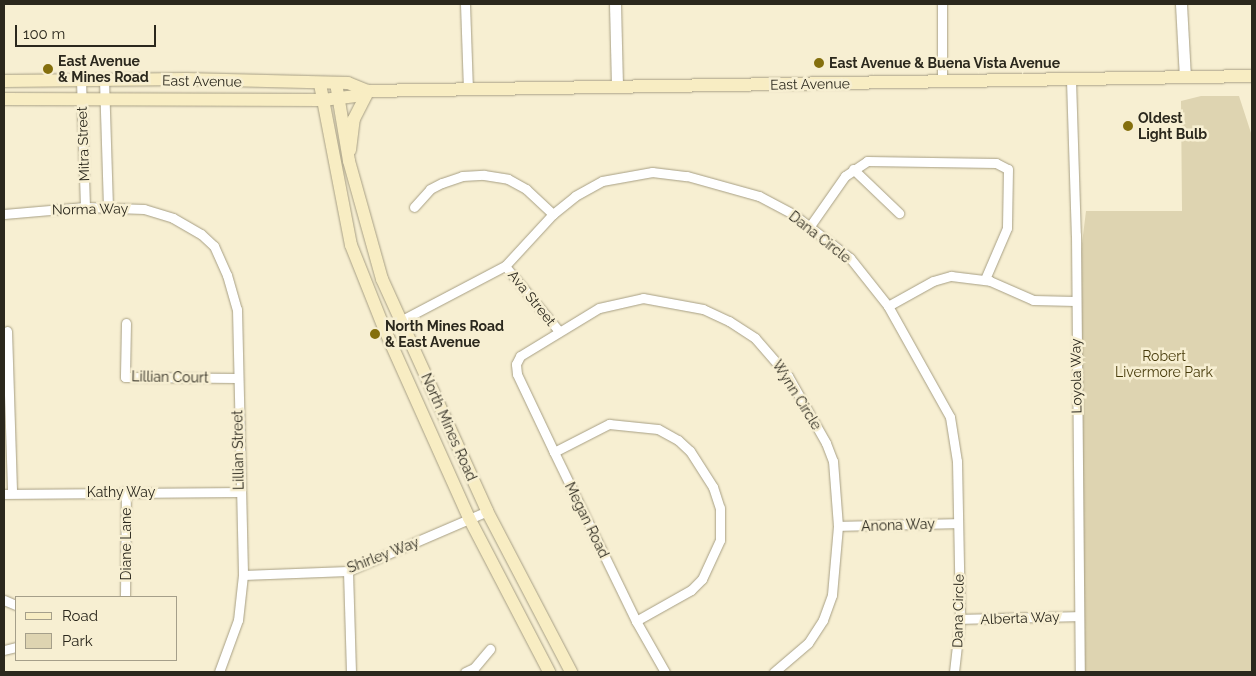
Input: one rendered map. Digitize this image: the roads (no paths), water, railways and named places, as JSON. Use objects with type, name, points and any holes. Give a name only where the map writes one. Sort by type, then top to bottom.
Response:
[{"type":"main road","name":"East Avenue","points":[[4,99],[323,100],[337,99],[368,90],[1252,76]]},
{"type":"main road","name":"East Avenue","points":[[4,82],[104,80],[353,83],[368,90]]},
{"type":"main road","name":"North Mines Road","points":[[336,83],[337,99],[349,161],[382,279],[487,511],[571,672]]},
{"type":"main road","name":"North Mines Road","points":[[320,84],[350,240],[384,328],[469,518],[549,672]]},
{"type":"main road","points":[[349,161],[354,119],[368,90]]},
{"type":"main road","points":[[350,240],[362,251],[386,312],[402,320]]},
{"type":"street","points":[[465,4],[468,89]]},
{"type":"street","points":[[615,4],[617,87]]},
{"type":"street","points":[[942,4],[942,82]]},
{"type":"street","points":[[1181,4],[1185,77]]},
{"type":"street","name":"Mitra Street","points":[[81,80],[85,207]]},
{"type":"street","name":"Mitra Street","points":[[104,80],[108,206]]},
{"type":"street","name":"Loyola Way","points":[[1071,80],[1080,672]]},
{"type":"street","points":[[810,226],[853,169],[866,161],[918,160],[996,163],[1008,168],[1007,228],[985,280]]},
{"type":"street","points":[[853,169],[899,213]]},
{"type":"street","name":"Dana Circle","points":[[402,320],[505,266],[553,214],[575,196],[602,181],[652,172],[723,184],[759,196],[810,226],[850,258],[888,306],[950,417],[955,435],[960,620],[954,672]]},
{"type":"street","points":[[414,207],[430,189],[442,183],[462,176],[484,175],[508,179],[526,188],[553,214]]},
{"type":"street","name":"Norma Way","points":[[4,214],[108,206],[144,209],[173,218],[201,234]]},
{"type":"street","name":"Lillian Street","points":[[201,234],[214,246],[227,275],[237,309],[239,492],[243,575],[238,620],[219,672]]},
{"type":"street","name":"Ava Street","points":[[505,266],[558,330]]},
{"type":"street","points":[[888,306],[933,280],[951,276],[985,280],[1033,300],[1075,301]]},
{"type":"street","name":"Wynn Circle","points":[[516,364],[520,356],[558,330],[599,308],[643,298],[704,309],[729,321],[755,338],[788,376],[826,443],[836,479],[838,526],[836,574],[823,620],[808,643],[774,672]]},
{"type":"street","name":"Lillian Court","points":[[126,323],[125,377],[237,378]]},
{"type":"street","points":[[7,331],[8,494]]},
{"type":"street","name":"Megan Road","points":[[516,364],[517,374],[554,452],[636,621],[665,672]]},
{"type":"street","points":[[554,452],[609,424],[638,425],[658,429],[678,440],[709,479],[720,508],[721,524],[714,557],[702,579],[691,590],[636,621]]},
{"type":"street","name":"Kathy Way","points":[[8,494],[126,491],[239,492]]},
{"type":"street","name":"Diane Lane","points":[[125,596],[126,491]]},
{"type":"street","name":"Shirley Way","points":[[243,575],[348,571],[487,511]]},
{"type":"street","name":"Anona Way","points":[[838,526],[958,523]]},
{"type":"street","points":[[348,571],[351,672]]},
{"type":"street","points":[[4,600],[10,600],[15,604]]},
{"type":"street","name":"Alberta Way","points":[[960,620],[1080,616]]},
{"type":"street","points":[[465,672],[474,668],[490,649]]},
{"type":"place","name":"East Avenue & Buena Vista Avenue","points":[[819,63]]},
{"type":"place","name":"East Avenue & Mines Road","points":[[48,69]]},
{"type":"place","name":"Oldest Light Bulb","points":[[1128,126]]},
{"type":"place","name":"North Mines Road & East Avenue","points":[[375,334]]},
{"type":"park label","name":"Robert Livermore Park","points":[[1164,364]]}]
